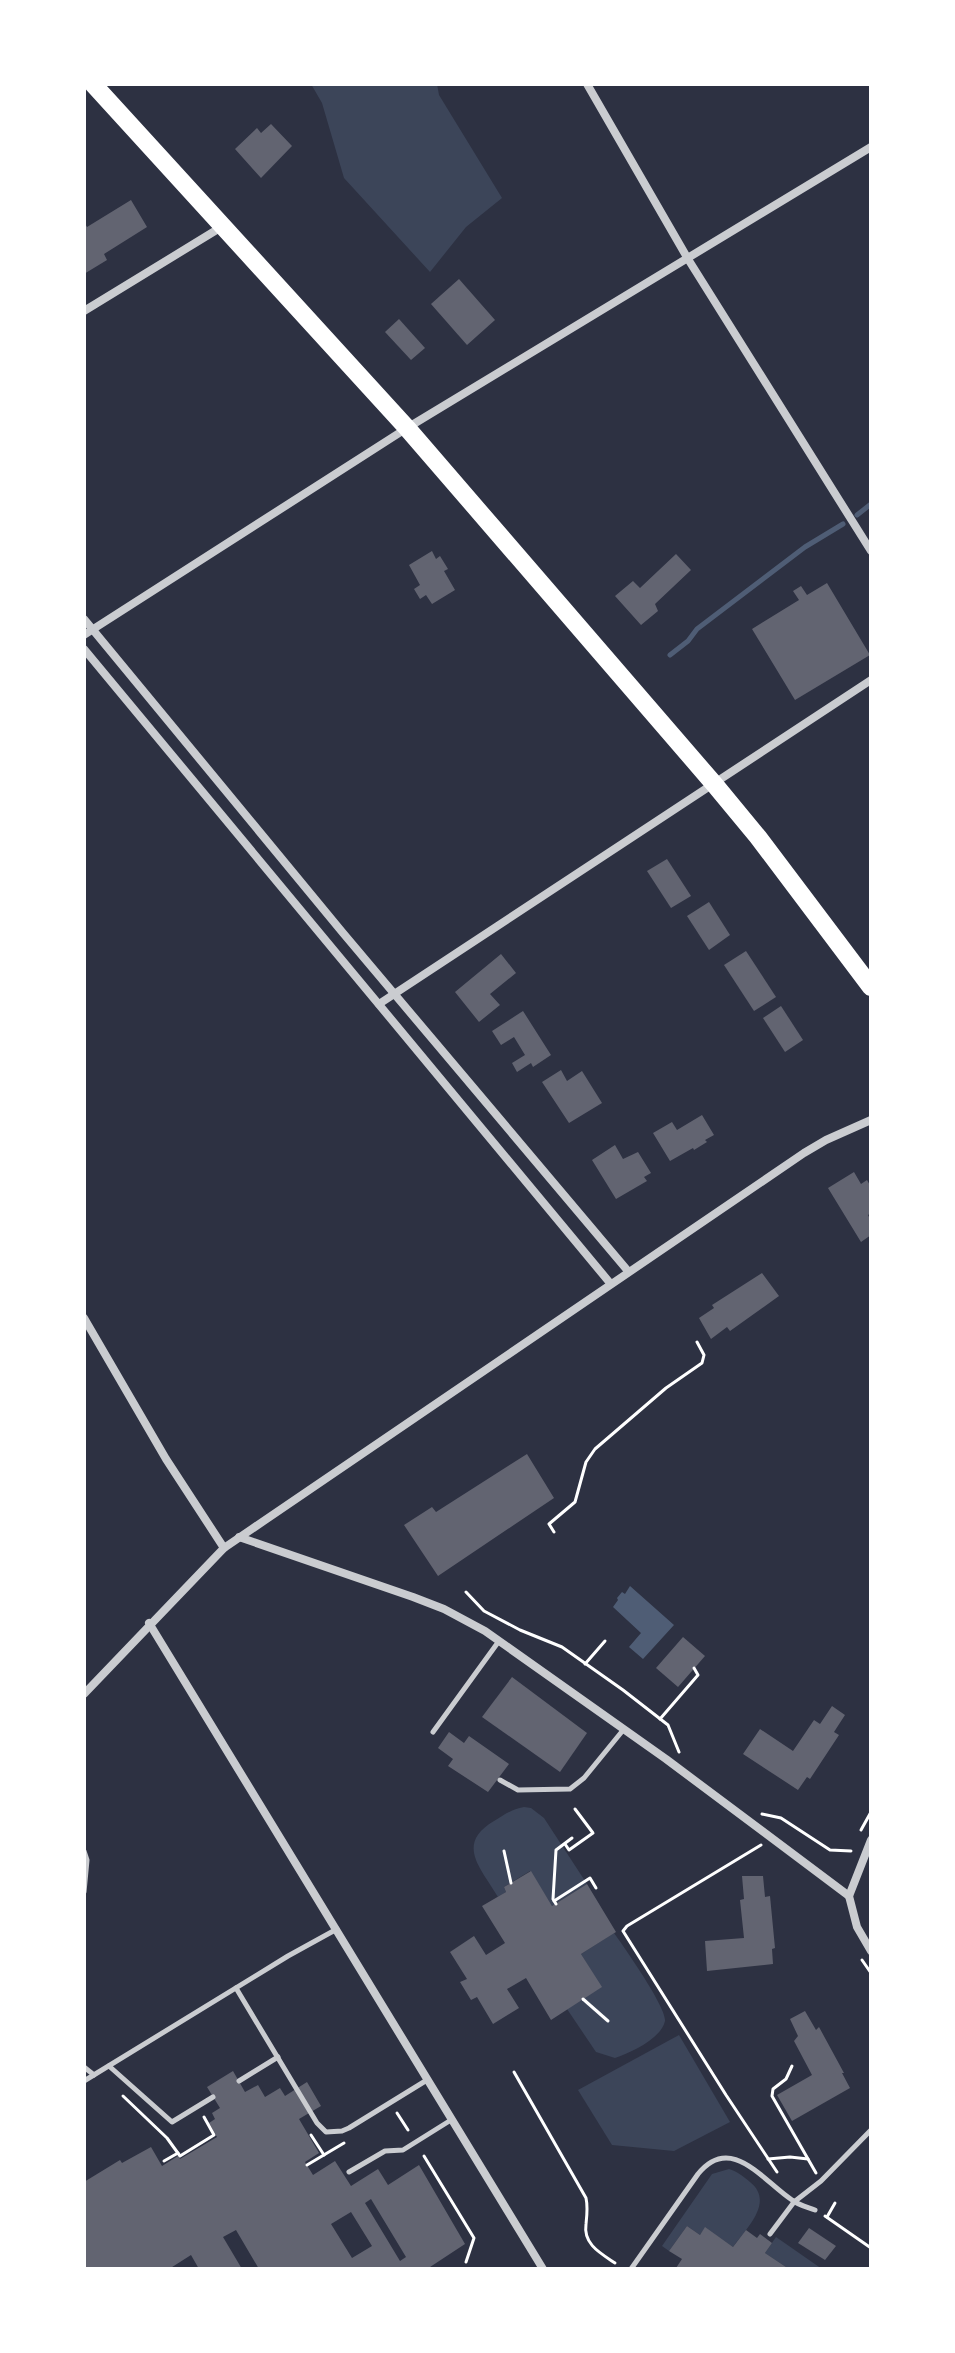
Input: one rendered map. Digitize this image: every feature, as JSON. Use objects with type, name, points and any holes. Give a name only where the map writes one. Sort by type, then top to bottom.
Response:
[{"type":"highway","points":[[93,84],[407,428],[715,785],[871,987]]},
{"type":"street","points":[[587,84],[688,259],[871,551]]},
{"type":"street","points":[[84,635],[407,428],[871,147]]},
{"type":"street","points":[[84,311],[223,226]]},
{"type":"street","points":[[84,619],[628,1271]]},
{"type":"street","points":[[84,649],[610,1283]]},
{"type":"street","points":[[379,1004],[871,680]]},
{"type":"street","points":[[84,1694],[149,1623],[224,1548],[239,1537],[804,1153],[871,1120]]},
{"type":"street","points":[[84,1318],[158,1446],[224,1548]]},
{"type":"street","points":[[239,1537],[444,1609],[485,1631],[624,1729],[849,1896]]},
{"type":"street","points":[[149,1623],[543,2269]]},
{"type":"street","points":[[871,1840],[849,1896],[857,1927],[871,1951]]},
{"type":"lane","points":[[433,1732],[499,1641]]},
{"type":"lane","points":[[500,1780],[518,1790],[570,1789],[584,1778],[624,1729]]},
{"type":"lane","points":[[84,1851],[87,1860],[84,1892]]},
{"type":"lane","points":[[84,2081],[337,1929]]},
{"type":"lane","points":[[236,1988],[317,2123],[326,2132],[349,2128],[427,2080]]},
{"type":"lane","points":[[239,2081],[278,2057]]},
{"type":"lane","points":[[109,2066],[172,2122],[213,2097]]},
{"type":"lane","points":[[84,2067],[94,2075]]},
{"type":"lane","points":[[349,2172],[385,2151],[403,2150],[451,2120]]},
{"type":"lane","points":[[770,2234],[794,2202],[821,2181],[871,2130]]},
{"type":"lane","points":[[631,2269],[698,2174],[707,2164],[718,2159],[729,2158],[744,2163],[794,2202],[815,2210]]},
{"type":"path","points":[[554,1532],[549,1524],[575,1502],[589,1456],[666,1388],[702,1363],[704,1355],[697,1342]]},
{"type":"path","points":[[466,1592],[484,1611],[562,1647],[623,1690],[671,1731],[683,1758]]},
{"type":"path","points":[[585,1664],[605,1641]]},
{"type":"path","points":[[660,1719],[698,1675],[694,1668]]},
{"type":"path","points":[[565,1844],[569,1850],[593,1833],[575,1809]]},
{"type":"path","points":[[754,1810],[781,1818],[830,1850],[848,1852],[853,1849]]},
{"type":"path","points":[[858,1836],[871,1812]]},
{"type":"path","points":[[572,1838],[556,1850],[555,1902],[590,1878],[596,1888]]},
{"type":"path","points":[[768,1841],[623,1931],[780,2176]]},
{"type":"path","points":[[504,1851],[511,1883]]},
{"type":"path","points":[[583,1999],[608,2021]]},
{"type":"path","points":[[792,2066],[786,2079],[772,2093],[818,2176]]},
{"type":"path","points":[[514,2072],[586,2198],[587,2239],[615,2263]]},
{"type":"path","points":[[164,2161],[178,2153]]},
{"type":"path","points":[[424,2156],[474,2238],[466,2262]]},
{"type":"path","points":[[768,2159],[808,2159]]},
{"type":"path","points":[[826,2218],[835,2203]]},
{"type":"path","points":[[815,2210],[871,2248]]},
{"type":"shaded area","points":[[311,84],[437,84],[439,95],[502,198],[466,227],[430,272],[344,178],[322,103]]},
{"type":"shaded area","points":[[630,1586],[674,1625],[643,1659],[629,1647],[641,1633],[613,1607],[617,1598],[622,1592],[625,1594]]},
{"type":"shaded area","points":[[531,1808],[544,1818],[587,1884],[552,1906],[530,1871],[504,1887],[506,1892],[498,1897],[475,1857],[476,1838],[482,1830],[508,1812]]},
{"type":"shaded area","points":[[614,1933],[652,1991],[665,2021],[658,2034],[615,2058],[596,2052],[567,2009],[601,1987],[581,1954]]},
{"type":"shaded area","points":[[679,2035],[730,2122],[674,2151],[612,2145],[578,2090]]},
{"type":"shaded area","points":[[729,2169],[750,2182],[760,2198],[756,2215],[733,2247],[705,2228],[700,2235],[687,2226],[669,2251],[662,2246],[712,2174]]},
{"type":"shaded area","points":[[776,2237],[822,2269],[789,2269],[765,2253]]},
{"type":"building","points":[[271,124],[292,146],[261,178],[235,149],[257,128],[261,133]]},
{"type":"building","points":[[131,200],[147,227],[104,254],[107,260],[84,274],[84,222],[87,227]]},
{"type":"building","points":[[459,279],[495,320],[467,345],[431,304]]},
{"type":"building","points":[[399,319],[425,348],[411,360],[385,332]]},
{"type":"building","points":[[432,551],[436,559],[440,556],[448,569],[444,571],[455,590],[432,604],[426,595],[420,599],[414,589],[420,585],[409,565]]},
{"type":"building","points":[[676,554],[691,570],[655,604],[658,611],[641,625],[615,596],[633,581],[640,588]]},
{"type":"building","points":[[827,583],[870,655],[795,700],[752,629],[799,600],[793,591],[801,586],[807,595]]},
{"type":"building","points":[[667,859],[691,896],[671,908],[647,871]]},
{"type":"building","points":[[709,902],[730,935],[709,950],[687,916]]},
{"type":"building","points":[[746,951],[776,997],[754,1011],[724,965]]},
{"type":"building","points":[[501,954],[516,973],[490,994],[500,1005],[479,1022],[455,992]]},
{"type":"building","points":[[781,1006],[803,1040],[785,1052],[763,1018]]},
{"type":"building","points":[[523,1011],[551,1055],[533,1067],[531,1063],[517,1072],[512,1063],[525,1055],[514,1037],[501,1045],[492,1031]]},
{"type":"building","points":[[561,1070],[567,1081],[582,1071],[602,1103],[569,1123],[542,1082]]},
{"type":"building","points":[[702,1115],[714,1135],[694,1150],[670,1161],[653,1133],[672,1122],[677,1130]]},
{"type":"building","points":[[615,1145],[623,1159],[638,1152],[651,1173],[644,1177],[647,1181],[616,1199],[592,1160]]},
{"type":"building","points":[[854,1172],[861,1184],[867,1180],[871,1187],[871,1213],[868,1215],[871,1235],[861,1242],[828,1188]]},
{"type":"building","points":[[762,1273],[779,1296],[730,1331],[727,1327],[711,1339],[699,1318],[714,1308],[712,1305]]},
{"type":"building","points":[[527,1454],[554,1498],[438,1576],[404,1525],[432,1507],[436,1512]]},
{"type":"building","points":[[683,1637],[705,1656],[678,1687],[656,1668]]},
{"type":"building","points":[[512,1677],[587,1733],[560,1772],[482,1717]]},
{"type":"building","points":[[832,1706],[845,1715],[834,1732],[839,1735],[810,1779],[807,1777],[798,1790],[743,1754],[760,1729],[793,1751],[814,1720],[820,1724]]},
{"type":"building","points":[[449,1732],[464,1743],[469,1736],[509,1764],[488,1792],[448,1766],[453,1759],[438,1748]]},
{"type":"building","points":[[531,1871],[552,1906],[587,1884],[616,1932],[581,1954],[602,1987],[551,2020],[526,1978],[507,1989],[519,2008],[493,2024],[477,1997],[471,2000],[460,1982],[467,1979],[450,1952],[474,1936],[486,1955],[505,1943],[482,1906],[506,1892],[504,1887]]},
{"type":"building","points":[[742,1876],[763,1876],[765,1897],[770,1896],[775,1948],[772,1949],[773,1964],[707,1971],[705,1941],[744,1938],[740,1900],[744,1899]]},
{"type":"building","points":[[805,2011],[816,2030],[819,2027],[850,2088],[792,2121],[777,2095],[812,2075],[794,2041],[798,2036],[790,2019]]},
{"type":"building","points":[[233,2071],[245,2092],[258,2085],[265,2097],[280,2088],[285,2096],[307,2082],[321,2106],[299,2119],[319,2153],[305,2162],[313,2175],[335,2161],[351,2186],[378,2169],[388,2185],[419,2165],[465,2244],[427,2269],[259,2269],[236,2230],[223,2237],[242,2269],[199,2269],[191,2255],[169,2269],[84,2269],[84,2182],[120,2160],[122,2163],[151,2147],[162,2166],[217,2137],[209,2123],[215,2119],[212,2113],[220,2108],[207,2087]],"holes":[[[371,2199],[406,2257],[400,2261],[365,2203]],[[351,2212],[372,2246],[352,2258],[331,2224]]]},
{"type":"building","points":[[687,2226],[700,2235],[705,2227],[733,2247],[746,2230],[757,2238],[760,2234],[772,2243],[765,2253],[789,2269],[678,2269],[682,2259],[669,2251]]},
{"type":"building","points":[[809,2228],[836,2246],[825,2260],[798,2243]]},
{"type":"waterway","points":[[857,515],[871,504]]},
{"type":"waterway","points":[[670,655],[688,641],[697,629],[805,547],[843,524]]}]
